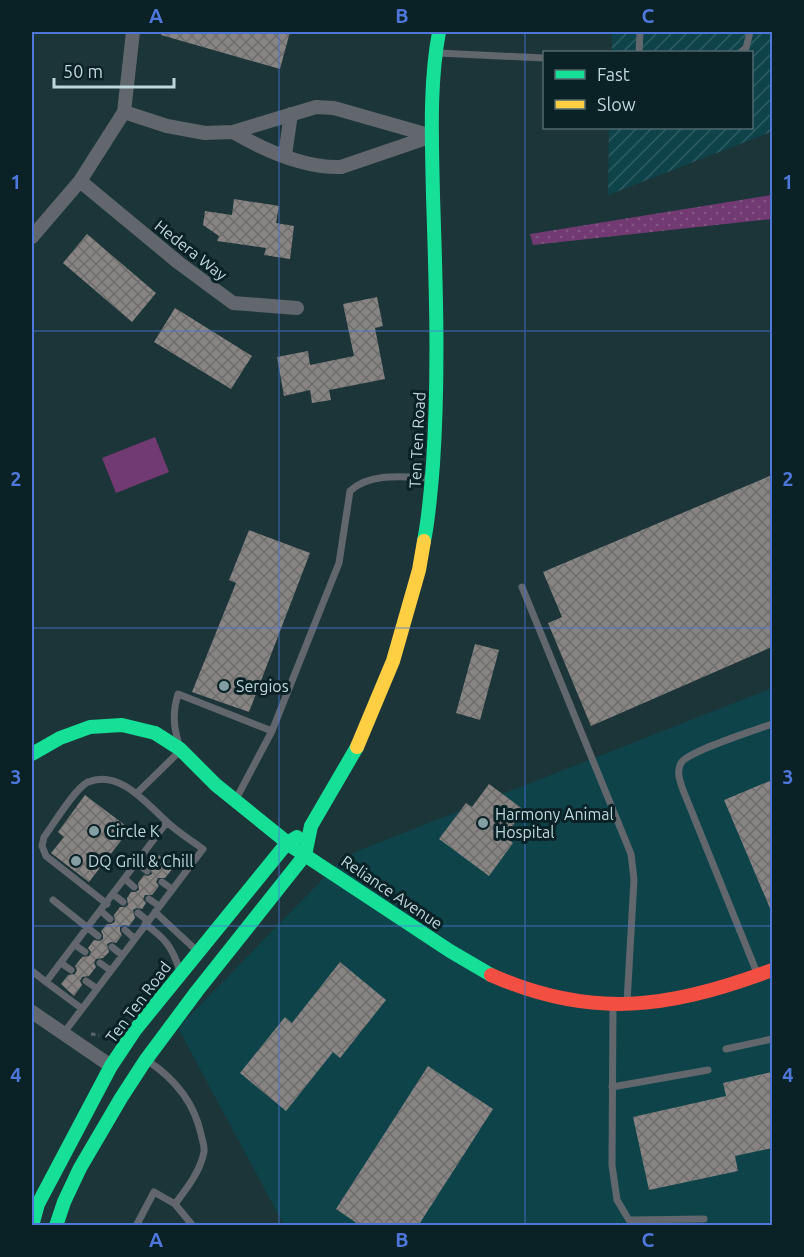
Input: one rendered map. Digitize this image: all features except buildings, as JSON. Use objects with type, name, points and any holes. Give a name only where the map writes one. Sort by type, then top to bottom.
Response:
[{"type":"main road","name":"Ten Ten Road","points":[[56,1226],[61,1208],[84,1160],[116,1104],[146,1060],[305,855],[311,826],[360,742],[393,662],[419,570],[428,523],[432,478],[436,419],[436,305],[432,136],[435,53],[439,32]]},
{"type":"main road","name":"Reliance Avenue","points":[[32,754],[59,737],[81,728],[97,725],[133,726],[157,733],[181,750],[235,801],[305,855],[450,951],[486,972],[524,989],[613,1006],[668,1000],[705,992],[769,973]]},
{"type":"main road","name":"Ten Ten Road","points":[[32,1226],[35,1208],[111,1066],[135,1030],[288,843],[311,826]]},
{"type":"street","points":[[32,237],[80,181],[124,112],[133,32]]},
{"type":"street","points":[[124,112],[167,126],[205,133],[233,132],[316,107],[333,108],[432,136]]},
{"type":"street","points":[[285,155],[291,114]]},
{"type":"street","points":[[233,132],[261,147],[307,164],[341,167],[432,136]]},
{"type":"street","name":"Hedera Way","points":[[80,181],[179,263],[233,303],[297,308]]},
{"type":"street","points":[[32,1012],[111,1066]]},
{"type":"lane","points":[[639,51],[640,32]]},
{"type":"lane","points":[[742,51],[746,48],[750,32]]},
{"type":"lane","points":[[435,53],[543,58]]},
{"type":"lane","points":[[235,801],[272,731],[339,563],[350,491],[358,483],[372,479],[432,478]]},
{"type":"lane","points":[[522,587],[631,854],[634,879],[627,1005]]},
{"type":"lane","points":[[138,793],[181,750],[173,722],[173,711],[178,694],[272,731]]},
{"type":"lane","points":[[769,973],[683,790],[678,771],[682,760],[699,751],[772,724]]},
{"type":"lane","points":[[63,1034],[203,849],[167,822],[138,793],[103,779],[87,783],[79,789],[44,837],[42,846],[46,856],[107,904]]},
{"type":"lane","points":[[46,982],[167,822]]},
{"type":"lane","points":[[137,863],[147,871]]},
{"type":"lane","points":[[125,879],[134,887]]},
{"type":"lane","points":[[162,882],[172,889]]},
{"type":"lane","points":[[114,895],[123,902]]},
{"type":"lane","points":[[149,899],[198,952]]},
{"type":"lane","points":[[53,900],[98,936]]},
{"type":"lane","points":[[101,911],[110,919]]},
{"type":"lane","points":[[138,913],[168,944],[181,973]]},
{"type":"lane","points":[[125,930],[134,938]]},
{"type":"lane","points":[[75,945],[85,952]]},
{"type":"lane","points":[[112,947],[122,955]]},
{"type":"lane","points":[[61,963],[71,970]]},
{"type":"lane","points":[[100,963],[110,970]]},
{"type":"lane","points":[[32,971],[81,1008]]},
{"type":"lane","points":[[86,981],[96,988]]},
{"type":"lane","points":[[613,1006],[612,1165],[617,1200],[629,1220],[704,1219]]},
{"type":"lane","points":[[726,1049],[772,1039]]},
{"type":"lane","points":[[146,1060],[160,1069],[179,1087],[191,1105],[200,1129],[204,1149],[194,1178],[175,1204]]},
{"type":"lane","points":[[612,1087],[708,1070]]},
{"type":"lane","points":[[136,1226],[154,1192],[175,1204],[193,1226]]},
{"type":"shaded area","points":[[612,32],[772,32],[771,132],[608,195],[609,129],[753,129],[753,51],[612,51]]},
{"type":"shaded area","points":[[772,195],[772,219],[533,245],[530,234]]},
{"type":"shaded area","points":[[155,437],[169,472],[116,493],[102,458]]},
{"type":"shaded area","points":[[772,688],[772,1225],[284,1225],[178,1028],[345,856]]},
{"type":"traffic: fast","points":[[424,541],[429,513],[435,431],[436,296],[432,114],[439,32]]},
{"type":"traffic: fast","points":[[32,754],[60,738],[90,727],[122,725],[155,733],[180,749],[216,785],[294,848],[450,951],[491,975]]},
{"type":"traffic: fast","points":[[56,1226],[80,1168],[145,1061],[197,991],[305,855],[311,826],[357,747]]},
{"type":"traffic: fast","points":[[32,1226],[38,1204],[111,1066],[135,1030],[287,843],[297,837]]},
{"type":"traffic: fast","points":[[32,1212],[38,1204]]},
{"type":"traffic: slow","points":[[357,747],[393,661],[419,570],[424,541]]},
{"type":"traffic: jam","points":[[491,975],[563,999],[632,1004],[700,993],[772,970]]},
{"type":"place","name":"Sergios","points":[[224,686]]},
{"type":"place","name":"Harmony Animal Hospital","points":[[483,823]]},
{"type":"place","name":"Circle K","points":[[94,831]]},
{"type":"place","name":"DQ Grill & Chill","points":[[76,861]]}]
